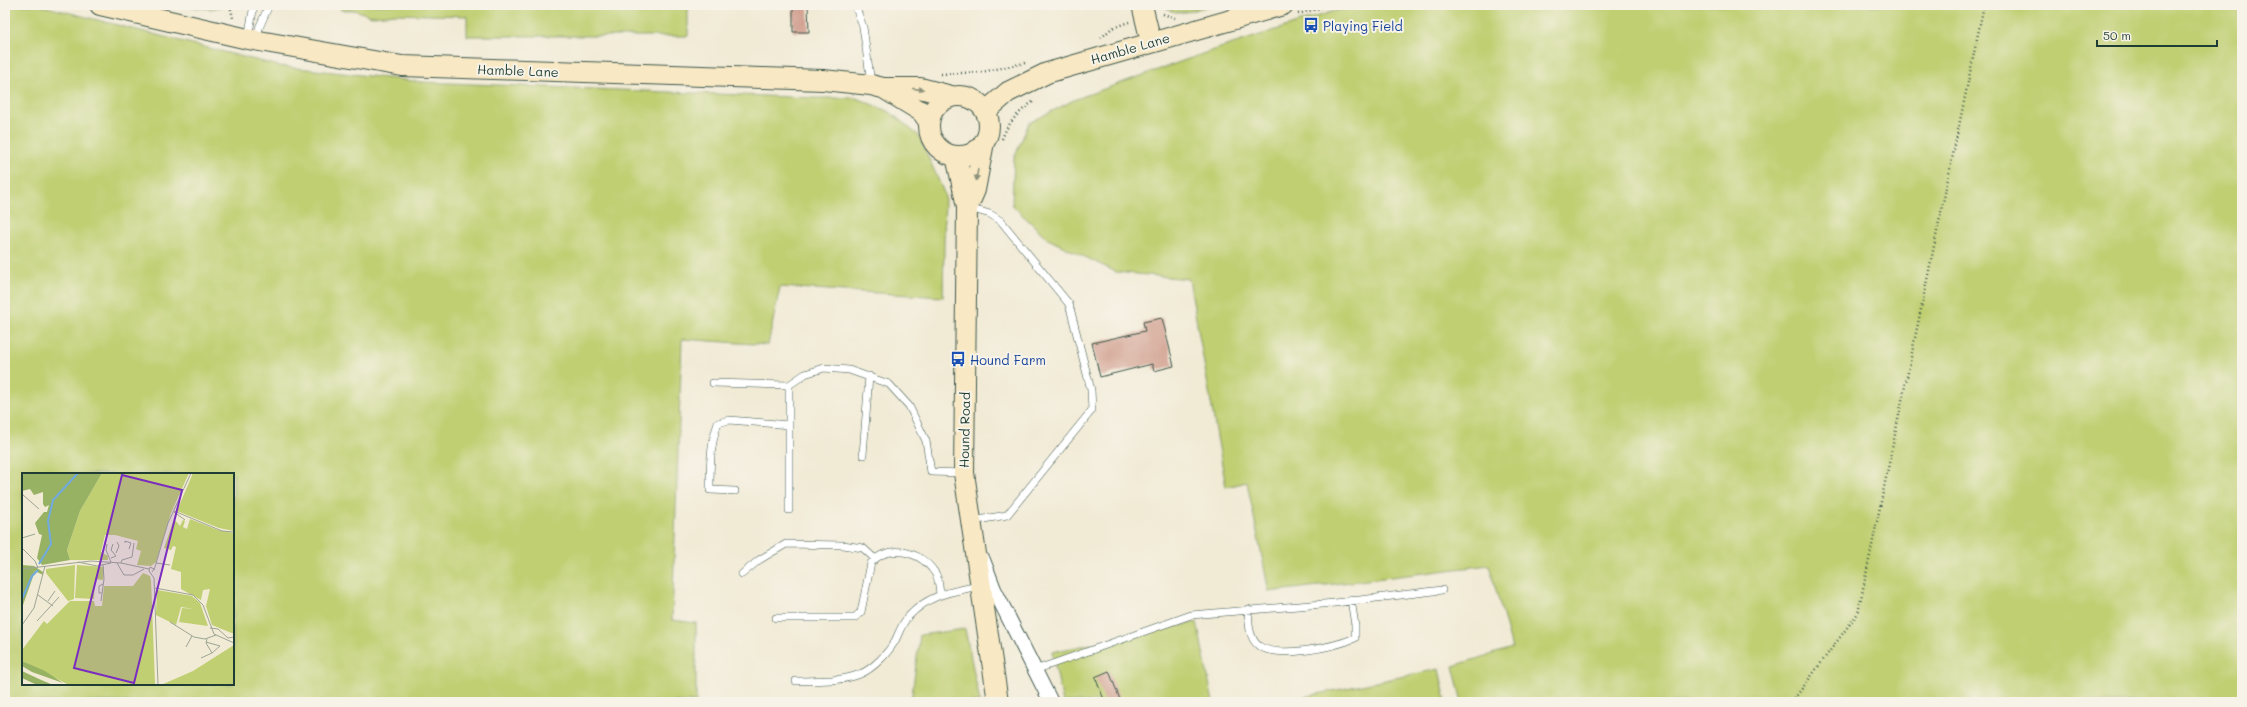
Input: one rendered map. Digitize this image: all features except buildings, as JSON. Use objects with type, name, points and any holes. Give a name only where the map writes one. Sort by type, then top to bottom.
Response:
[{"type":"main road","name":"Hamble Lane","points":[[100,5],[252,39],[402,66],[823,80],[877,87],[922,112],[926,129]]},
{"type":"main road","points":[[1142,5],[1151,42]]},
{"type":"main road","name":"Hamble Lane","points":[[986,111],[1008,92],[1047,73],[1283,5]]},
{"type":"main road","points":[[877,87],[920,88],[951,96],[967,96],[977,101],[986,111],[989,122],[988,133],[984,142],[975,190],[967,207]]},
{"type":"main road","points":[[951,96],[942,100],[934,108],[926,129],[934,143],[947,157],[968,155],[977,150],[984,142]]},
{"type":"main road","name":"Hound Road","points":[[947,157],[967,207],[964,473],[982,585],[998,702]]},
{"type":"street","points":[[973,528],[994,589],[1051,702]]},
{"type":"lane","points":[[252,39],[254,5]]},
{"type":"lane","points":[[252,39],[259,28],[269,5]]},
{"type":"lane","points":[[855,5],[877,87]]},
{"type":"lane","points":[[967,207],[990,214],[1001,221],[1069,304],[1091,390],[1092,410],[1007,515],[973,528]]},
{"type":"lane","points":[[713,383],[789,385],[805,374],[824,368],[849,370],[869,376],[889,384],[909,406],[926,442],[931,472],[964,473]]},
{"type":"lane","points":[[863,455],[869,376]]},
{"type":"lane","points":[[789,385],[789,510]]},
{"type":"lane","points":[[735,491],[710,490],[710,455],[713,435],[718,423],[729,420],[789,425]]},
{"type":"lane","points":[[742,574],[759,560],[786,544],[843,545],[863,548],[875,559]]},
{"type":"lane","points":[[776,618],[854,618],[861,612],[868,570],[875,559],[885,553],[900,550],[916,555],[927,563],[936,574],[940,594]]},
{"type":"lane","points":[[796,681],[836,679],[860,674],[880,660],[894,643],[906,618],[918,607],[940,594],[982,585]]},
{"type":"lane","points":[[1035,670],[1191,614],[1351,600],[1442,590]]},
{"type":"lane","points":[[1248,609],[1250,632],[1258,646],[1282,653],[1344,642],[1355,638],[1356,625],[1351,600]]},
{"type":"path","points":[[230,5],[234,24]]},
{"type":"path","points":[[1792,702],[1858,613],[1984,5]]},
{"type":"path","points":[[1097,43],[1112,28],[1124,24]]},
{"type":"path","points":[[938,74],[982,72],[1030,61]]},
{"type":"path","points":[[926,129],[947,157]]},
{"type":"green space","points":[[5,5],[39,5],[279,66],[423,82],[814,98],[856,98],[890,112],[919,136],[945,195],[943,297],[780,287],[768,345],[682,339],[672,620],[696,623],[696,702],[5,702]]},
{"type":"green space","points":[[180,5],[229,5],[211,9]]},
{"type":"green space","points":[[340,5],[688,5],[688,36],[467,36],[467,16],[396,14],[372,16],[354,10],[341,10]]},
{"type":"green space","points":[[1163,5],[1212,5],[1186,12],[1180,12],[1168,9]]},
{"type":"green space","points":[[1360,5],[2242,5],[2242,702],[1462,702],[1453,666],[1512,648],[1489,565],[1269,592],[1247,482],[1226,487],[1189,279],[1116,272],[1048,239],[1012,205],[1014,158],[1029,123],[1076,99],[1208,52],[1331,12]]},
{"type":"green space","points":[[1197,622],[1213,702],[1063,702],[1052,652]]},
{"type":"green space","points":[[965,629],[980,702],[911,702],[920,635]]},
{"type":"green space","points":[[1439,669],[1446,702],[1279,702]]},
{"type":"place","name":"Playing Field","points":[[1311,25]]},
{"type":"place","name":"Hound Farm","points":[[958,359]]}]
